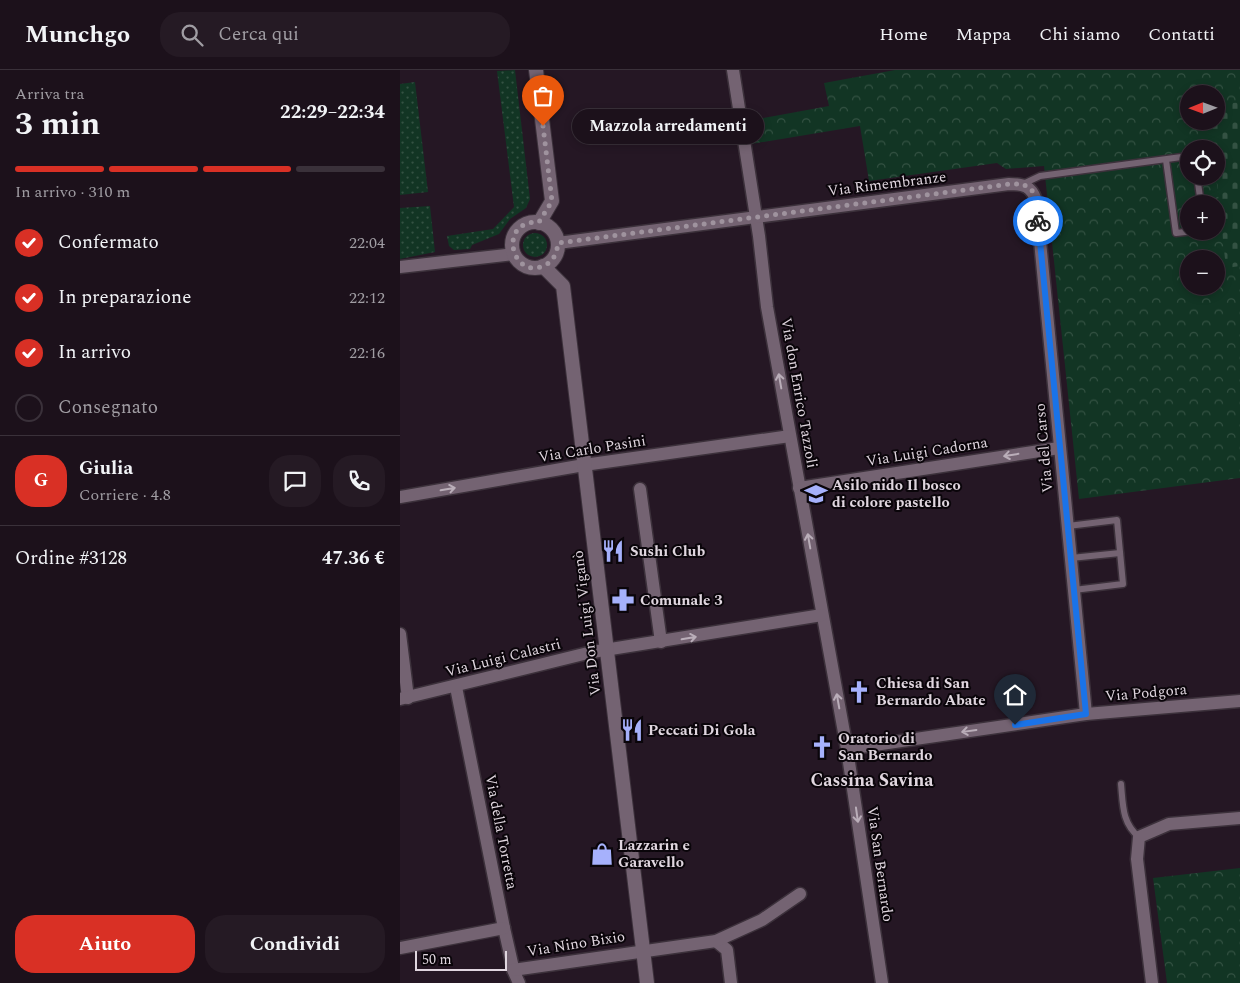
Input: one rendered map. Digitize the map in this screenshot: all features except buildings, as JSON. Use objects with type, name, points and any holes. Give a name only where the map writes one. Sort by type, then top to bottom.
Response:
[{"type":"street","points":[[536,70],[552,201],[539,222]]},
{"type":"street","name":"Via don Enrico Tazzoli","points":[[733,70],[756,217],[767,307],[847,749]]},
{"type":"street","name":"Via Rimembranze","points":[[558,243],[1010,184],[1023,184]]},
{"type":"street","name":"Via del Carso","points":[[1023,184],[1032,190],[1036,200],[1086,714]]},
{"type":"street","points":[[539,222],[552,229],[558,243],[554,257],[543,266],[533,268],[524,265],[514,254],[513,240],[517,231],[529,223],[539,222]]},
{"type":"street","points":[[400,267],[514,254]]},
{"type":"street","name":"Via Don Luigi Viganò","points":[[543,266],[562,286],[647,983]]},
{"type":"street","name":"Via Carlo Pasini","points":[[400,497],[584,465],[790,436]]},
{"type":"street","name":"Via Luigi Cadorna","points":[[799,488],[1059,448]]},
{"type":"street","points":[[640,489],[661,642]]},
{"type":"street","name":"Via Luigi Calastri","points":[[404,699],[607,650],[822,615]]},
{"type":"street","points":[[400,634],[404,699]]},
{"type":"street","name":"Via della Torretta","points":[[456,687],[504,928],[513,970],[518,983]]},
{"type":"street","name":"Via Podgora","points":[[847,749],[1086,714],[1240,700]]},
{"type":"street","name":"Via San Bernardo","points":[[847,749],[882,983]]},
{"type":"street","points":[[1152,983],[1137,859],[1139,837],[1169,824],[1240,818]]},
{"type":"street","name":"Via Nino Bixio","points":[[513,970],[716,940],[762,920],[800,894]]},
{"type":"street","points":[[400,948],[504,928]]},
{"type":"street","points":[[716,940],[727,950],[731,983]]},
{"type":"lane","points":[[1023,184],[1040,176],[1180,158]]},
{"type":"lane","points":[[1166,160],[1176,233],[1180,233]]},
{"type":"lane","points":[[1068,526],[1117,520],[1123,584],[1074,590]]},
{"type":"lane","points":[[1071,558],[1120,553]]},
{"type":"lane","points":[[1121,784],[1124,817],[1130,830],[1139,837]]},
{"type":"green space","points":[[515,70],[530,199],[526,208],[510,219],[499,234],[472,245],[470,249],[454,250],[449,246],[447,236],[493,229],[514,207],[497,71]]},
{"type":"green space","points":[[895,70],[1240,70],[1240,478],[1079,499],[1044,166],[1006,169],[997,163],[869,181],[860,126],[751,144],[747,121],[829,106],[824,83]]},
{"type":"green space","points":[[415,82],[428,192],[400,195],[400,84]]},
{"type":"green space","points":[[1240,102],[1240,266],[1226,268],[1223,240],[1225,240],[1225,195],[1218,195],[1217,185],[1225,185],[1225,140],[1212,140],[1211,130],[1225,130],[1225,104]]},
{"type":"green space","points":[[430,206],[435,252],[400,259],[400,208]]},
{"type":"green space","points":[[535,233],[540,234],[546,240],[546,250],[540,256],[535,257],[530,256],[524,250],[523,245],[524,240],[530,234]]},
{"type":"green space","points":[[1240,868],[1240,983],[1167,983],[1153,878]]},
{"type":"way so far","points":[[543,126],[552,201],[539,222],[525,225],[517,231],[513,240],[514,254],[524,265],[533,268],[543,266],[551,261],[558,248],[558,243],[1010,184],[1023,184],[1032,190],[1036,200],[1038,221]]},
{"type":"place","name":"Mazzola arredamenti","points":[[543,126]]},
{"type":"place","name":"Asilo nido Il bosco di colore pastello","points":[[816,494]]},
{"type":"place","name":"Sushi Club","points":[[613,551]]},
{"type":"place","name":"Comunale 3","points":[[623,600]]},
{"type":"place","name":"Chiesa di San Bernardo Abate","points":[[859,692]]},
{"type":"place","name":"Peccati Di Gola","points":[[632,730]]},
{"type":"place","name":"Oratorio di San Bernardo","points":[[822,747]]},
{"type":"place","name":"Lazzarin e Garavello","points":[[602,854]]},
{"type":"district","name":"Cassina Savina","points":[[872,780]]},
{"type":"route","points":[[1015,725],[1086,714],[1038,221]]}]
